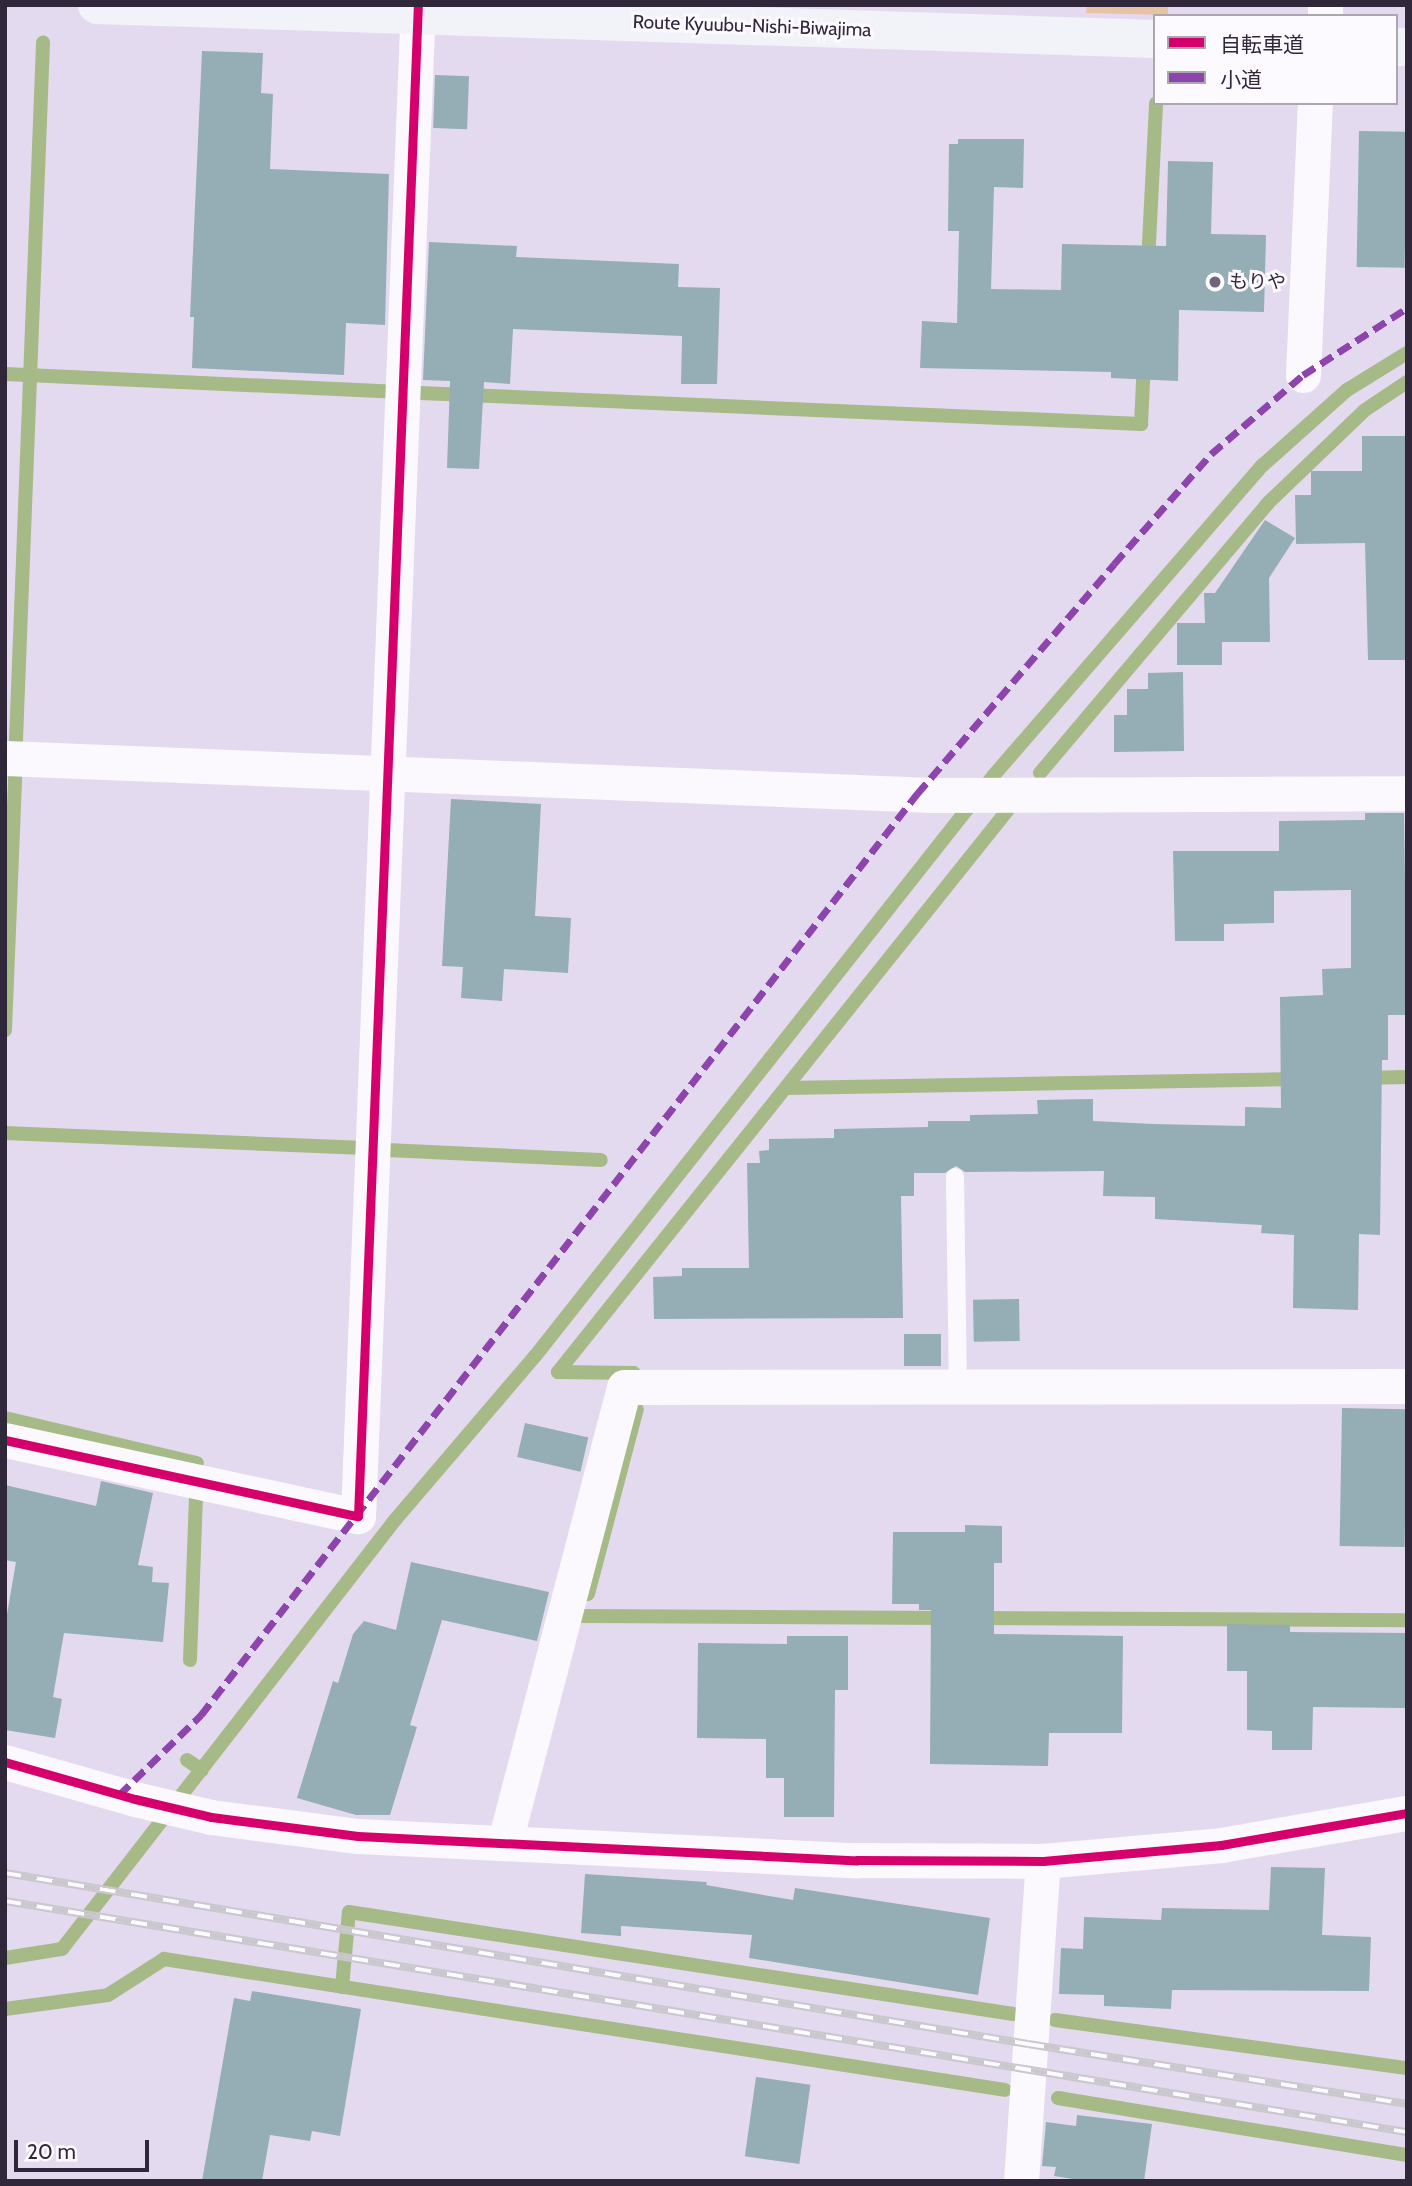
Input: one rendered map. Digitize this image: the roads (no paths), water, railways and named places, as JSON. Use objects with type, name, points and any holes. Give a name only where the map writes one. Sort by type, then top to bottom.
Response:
[{"type":"main road","name":"Route Kyuubu-Nishi-Biwajima","points":[[97,5],[418,10],[1153,40]]},
{"type":"street","points":[[5,1440],[358,1516],[418,10]]},
{"type":"street","points":[[1303,375],[1315,105]]},
{"type":"street","points":[[5,758],[931,795],[1407,793]]},
{"type":"street","points":[[505,1841],[624,1387],[1407,1385]]},
{"type":"street","points":[[5,1762],[135,1799],[211,1816],[358,1836],[857,1860],[1043,1861],[1221,1845],[1407,1813]]},
{"type":"street","points":[[1021,2181],[1043,1861]]},
{"type":"lane","points":[[955,1177],[958,1387]]},
{"type":"waterway","points":[[16,740],[43,43]]},
{"type":"waterway","points":[[1148,263],[1156,105]]},
{"type":"waterway","points":[[5,1958],[62,1949],[395,1520],[536,1355],[994,775],[1263,465],[1347,390],[1407,353]]},
{"type":"waterway","points":[[420,393],[1141,424],[1144,360]]},
{"type":"waterway","points":[[5,374],[385,391]]},
{"type":"waterway","points":[[1040,773],[1268,503],[1365,410],[1407,382]]},
{"type":"waterway","points":[[5,1030],[15,776]]},
{"type":"waterway","points":[[558,1372],[1007,811]]},
{"type":"waterway","points":[[1363,1078],[1407,1077]]},
{"type":"waterway","points":[[786,1088],[1297,1079]]},
{"type":"waterway","points":[[5,1133],[359,1148]]},
{"type":"waterway","points":[[387,1150],[601,1160]]},
{"type":"waterway","points":[[558,1372],[634,1373]]},
{"type":"waterway","points":[[588,1594],[637,1409]]},
{"type":"waterway","points":[[5,1418],[197,1463]]},
{"type":"waterway","points":[[190,1660],[196,1496]]},
{"type":"waterway","points":[[582,1616],[950,1618]]},
{"type":"waterway","points":[[978,1618],[1407,1620]]},
{"type":"waterway","points":[[187,1760],[202,1770]]},
{"type":"waterway","points":[[342,1987],[349,1912],[1013,2014]]},
{"type":"waterway","points":[[5,2009],[108,1995],[164,1959],[1005,2090]]},
{"type":"waterway","points":[[1055,2020],[1407,2068]]},
{"type":"waterway","points":[[1058,2098],[1407,2155]]},
{"type":"railway","points":[[5,1873],[1028,2044],[1407,2104]]},
{"type":"railway","points":[[5,1901],[1407,2132]]},
{"type":"place","name":"もりや","points":[[1215,282]]}]
